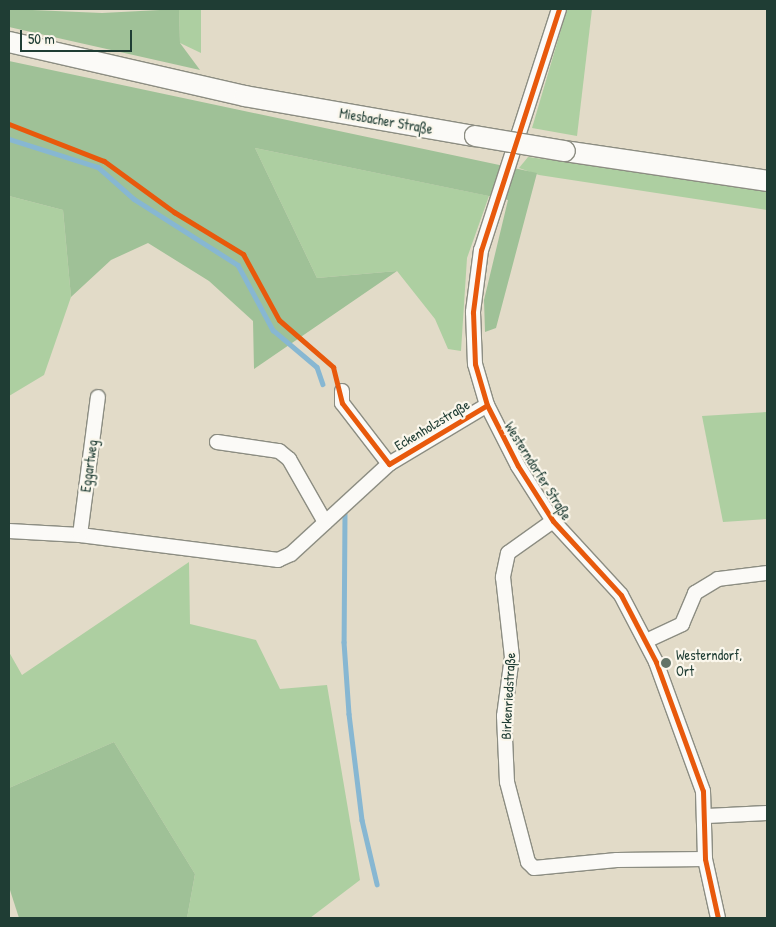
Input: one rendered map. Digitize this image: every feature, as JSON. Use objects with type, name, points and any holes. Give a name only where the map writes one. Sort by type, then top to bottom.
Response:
[{"type":"main road","name":"Miesbacher Straße","points":[[9,42],[245,96],[565,151],[767,181]]},
{"type":"street","name":"Westerndorfer Straße","points":[[558,9],[481,250],[473,312],[474,349],[487,405],[553,521],[621,594],[646,642],[681,723],[707,816],[705,859],[718,918]]},
{"type":"street","points":[[342,391],[342,403],[388,464]]},
{"type":"street","name":"Eggartweg","points":[[80,534],[98,397]]},
{"type":"street","name":"Eckenholzstraße","points":[[9,531],[80,534],[278,560],[292,554],[388,464],[487,405]]},
{"type":"street","points":[[217,442],[279,451],[289,459],[325,522]]},
{"type":"street","name":"Birkenriedstraße","points":[[553,521],[508,553],[503,577],[512,657],[504,716],[507,782],[528,862],[534,868],[616,860],[705,859]]},
{"type":"street","points":[[646,642],[682,624],[695,593],[718,580],[767,573]]},
{"type":"street","points":[[707,816],[767,813]]},
{"type":"green space","points":[[9,9],[102,13],[179,9],[180,43],[200,70],[9,27]]},
{"type":"green space","points":[[179,9],[201,9],[201,53],[180,43]]},
{"type":"green space","points":[[567,9],[592,9],[577,136],[532,128]]},
{"type":"green space","points":[[9,61],[537,173],[496,328],[485,332],[484,300],[508,200],[255,148],[317,278],[397,271],[254,369],[253,321],[209,281],[148,243],[111,260],[71,297],[63,210],[9,196]]},
{"type":"green space","points":[[255,148],[489,196],[467,258],[461,351],[448,349],[435,319],[397,271],[317,278]]},
{"type":"green space","points":[[528,157],[767,188],[767,210],[539,175],[519,168]]},
{"type":"green space","points":[[9,196],[63,210],[71,297],[44,375],[9,396]]},
{"type":"green space","points":[[767,412],[767,519],[723,522],[702,416]]},
{"type":"green space","points":[[189,562],[190,624],[256,640],[280,689],[327,685],[360,880],[310,918],[187,918],[195,874],[114,742],[9,788],[9,652],[22,675]]},
{"type":"green space","points":[[114,742],[195,874],[187,918],[19,918],[9,887],[9,788]]},
{"type":"waterway","points":[[9,139],[98,167],[134,199],[238,265],[273,330],[317,367],[323,384]]},
{"type":"waterway","points":[[345,514],[344,642],[349,714],[362,820],[377,884]]},
{"type":"cycle path","points":[[559,9],[481,250],[473,312],[475,364],[487,405],[518,466],[553,521],[621,595],[656,662],[703,791],[705,859],[718,918]]},
{"type":"cycle path","points":[[9,124],[104,161],[174,212],[243,254],[279,320],[333,367],[342,403],[389,464],[487,405]]},
{"type":"place","name":"Westerndorf, Ort","points":[[666,663]]}]
